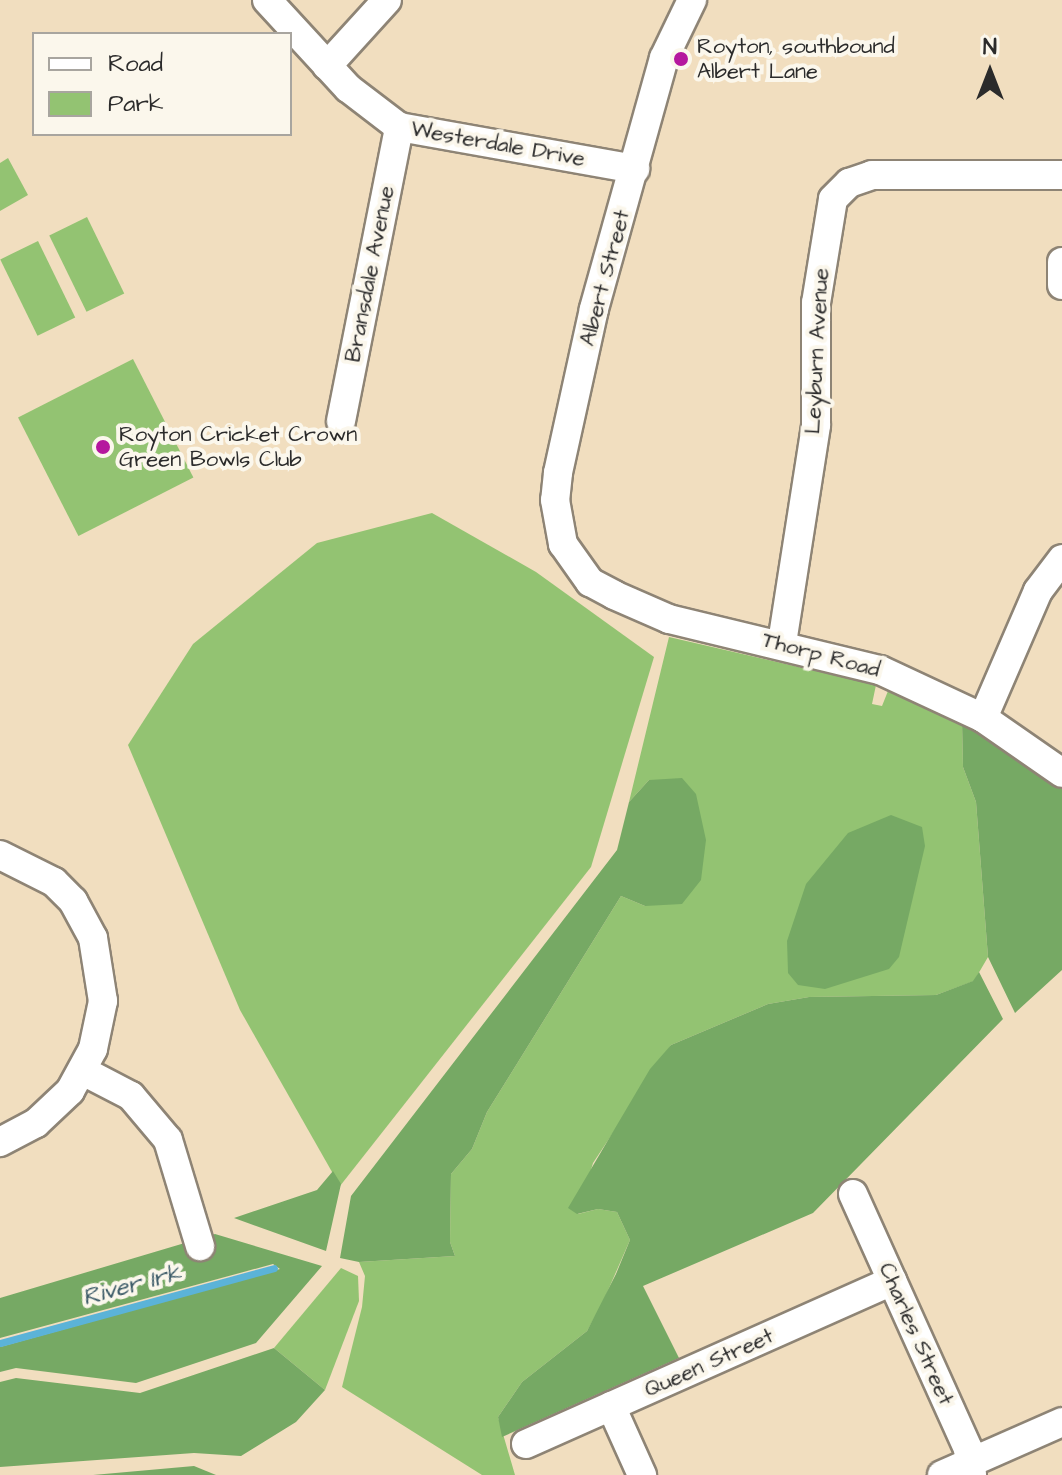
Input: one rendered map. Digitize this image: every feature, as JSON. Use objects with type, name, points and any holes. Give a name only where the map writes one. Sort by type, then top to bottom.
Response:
[{"type":"street","name":"Westerdale Drive","points":[[267,0],[327,66],[399,127],[635,169]]},
{"type":"street","points":[[327,66],[387,0]]},
{"type":"street","name":"Albert Street","points":[[571,562],[557,523],[558,473],[594,309],[664,58],[692,0]]},
{"type":"street","name":"Bransdale Avenue","points":[[341,421],[399,127]]},
{"type":"street","name":"Leyburn Avenue","points":[[782,643],[816,425],[816,303],[833,199],[849,183],[872,175],[1062,175]]},
{"type":"street","points":[[1062,262],[1062,285]]},
{"type":"street","points":[[983,718],[1038,591],[1062,559]]},
{"type":"street","name":"Thorp Road","points":[[571,562],[590,582],[669,619],[782,643],[880,670],[983,718],[1062,773]]},
{"type":"street","points":[[0,855],[64,890],[93,938],[103,1001],[83,1071],[54,1108],[0,1142]]},
{"type":"street","points":[[83,1071],[131,1096],[168,1140],[200,1246]]},
{"type":"street","name":"Charles Street","points":[[853,1194],[971,1469]]},
{"type":"street","name":"Queen Street","points":[[526,1444],[892,1281]]},
{"type":"street","points":[[611,1406],[642,1475]]},
{"type":"street","points":[[942,1475],[971,1469],[1062,1422]]},
{"type":"green space","points":[[8,158],[28,195],[0,211],[0,163]]},
{"type":"green space","points":[[87,217],[124,293],[87,312],[49,235]]},
{"type":"green space","points":[[38,241],[75,317],[38,336],[0,259]]},
{"type":"green space","name":"Royton Cricket Crown Green Bowls Club","points":[[133,359],[193,478],[78,536],[18,418]]},
{"type":"green space","points":[[432,513],[536,572],[654,657],[591,867],[340,1186],[240,1010],[128,745],[193,644],[317,543]]},
{"type":"green space","points":[[669,637],[876,685],[872,704],[882,706],[888,691],[962,722],[963,767],[976,802],[988,957],[974,981],[936,995],[809,997],[768,1004],[671,1045],[593,1163],[578,1214],[598,1209],[617,1212],[630,1240],[602,1304],[587,1331],[522,1382],[498,1417],[515,1475],[482,1475],[342,1387],[362,1307],[365,1276],[359,1262],[455,1256],[450,1242],[451,1174],[472,1149],[487,1112],[621,896],[645,906],[649,780],[629,802]]},
{"type":"green space","points":[[962,722],[1062,785],[1062,970],[1015,1013],[988,957],[976,802],[963,767]]},
{"type":"green space","points":[[682,778],[696,794],[706,840],[701,880],[682,904],[645,906],[621,896],[487,1112],[472,1149],[451,1174],[450,1242],[455,1256],[359,1262],[340,1258],[351,1196],[617,850],[629,802],[649,780]]},
{"type":"green space","points":[[891,815],[922,827],[925,846],[899,957],[889,969],[825,989],[798,985],[788,973],[787,941],[806,884],[848,833]]},
{"type":"green space","points":[[979,972],[1003,1019],[813,1213],[643,1286],[679,1358],[502,1437],[498,1417],[522,1382],[587,1331],[616,1274],[630,1240],[617,1212],[598,1209],[577,1214],[568,1208],[650,1069],[671,1045],[768,1004],[809,997],[936,995],[973,981]]},
{"type":"green space","points":[[333,1171],[341,1184],[326,1251],[234,1218],[317,1190]]},
{"type":"green space","points":[[215,1234],[322,1266],[256,1343],[136,1383],[16,1368],[0,1372],[0,1347],[280,1269],[273,1264],[0,1338],[0,1298]]},
{"type":"green space","points":[[341,1268],[358,1276],[359,1301],[325,1390],[274,1348]]},
{"type":"green space","points":[[274,1348],[325,1390],[296,1422],[241,1456],[194,1453],[0,1467],[0,1382],[16,1378],[140,1393]]},
{"type":"green space","points":[[194,1466],[216,1475],[93,1475]]},
{"type":"waterway","name":"River Irk","points":[[0,1343],[274,1268]]},
{"type":"place","name":"Royton, southbound Albert Lane","points":[[681,59]]},
{"type":"place","name":"Royton Cricket Crown Green Bowls Club","points":[[103,447]]}]
